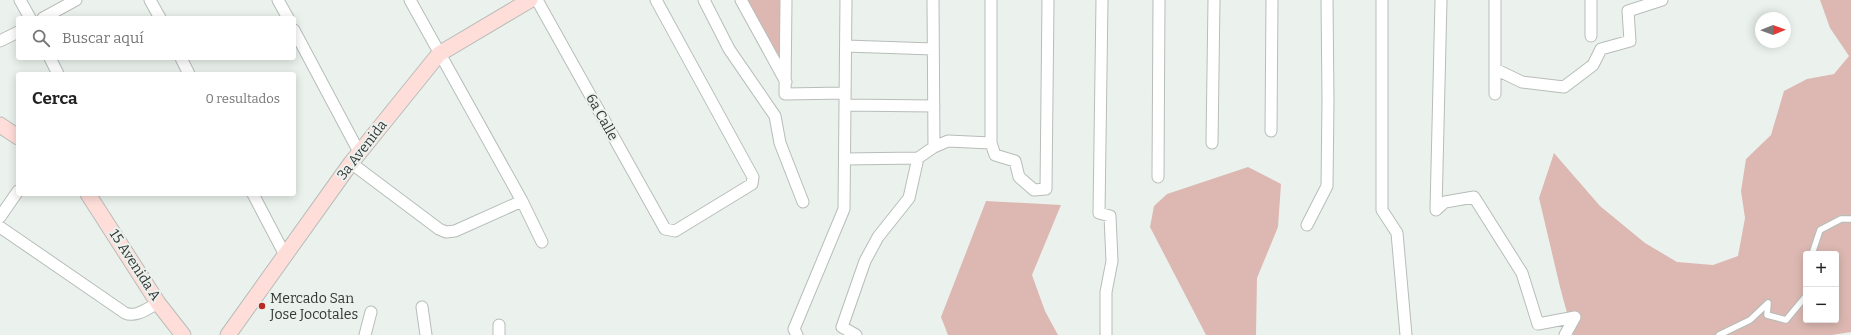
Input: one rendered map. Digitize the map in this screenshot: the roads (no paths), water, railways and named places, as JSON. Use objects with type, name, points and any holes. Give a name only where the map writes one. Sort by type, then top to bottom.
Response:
[{"type":"street","points":[[20,0],[29,16]]},
{"type":"street","points":[[47,16],[76,0]]},
{"type":"street","points":[[150,0],[159,16]]},
{"type":"street","points":[[278,0],[287,16]]},
{"type":"street","points":[[410,0],[522,201],[542,242]]},
{"type":"street","name":"3a Avenida","points":[[228,335],[355,158],[439,54],[530,0]]},
{"type":"street","name":"6a Calle","points":[[537,0],[665,229],[675,231],[752,184],[753,177],[656,0]]},
{"type":"street","points":[[704,0],[729,49],[775,116],[780,143],[803,202]]},
{"type":"street","points":[[740,0],[786,82]]},
{"type":"street","points":[[786,0],[785,94],[845,93]]},
{"type":"street","points":[[797,335],[794,329],[844,209],[846,0]]},
{"type":"street","points":[[933,0],[934,147]]},
{"type":"street","points":[[991,0],[991,143],[995,155],[1015,161],[1019,177],[1034,190],[1046,190],[1048,0]]},
{"type":"street","points":[[1102,0],[1100,213],[1110,216],[1112,261],[1106,292],[1106,335]]},
{"type":"street","points":[[1158,177],[1159,0]]},
{"type":"street","points":[[1212,143],[1214,0]]},
{"type":"street","points":[[1271,131],[1272,0]]},
{"type":"street","points":[[1307,225],[1326,186],[1328,100],[1327,0]]},
{"type":"street","points":[[1382,0],[1382,210],[1397,233],[1406,335]]},
{"type":"street","points":[[1441,0],[1436,210],[1445,202],[1474,197],[1522,273],[1538,324],[1574,317],[1565,335]]},
{"type":"street","points":[[1495,0],[1495,94]]},
{"type":"street","points":[[1591,0],[1591,36]]},
{"type":"street","points":[[1495,69],[1522,82],[1564,87],[1593,65],[1601,49],[1630,41],[1628,11],[1662,0]]},
{"type":"street","points":[[0,41],[16,33]]},
{"type":"street","points":[[296,34],[355,158],[439,229],[446,232],[455,231],[522,201]]},
{"type":"street","points":[[846,46],[934,49]]},
{"type":"street","points":[[51,60],[57,72]]},
{"type":"street","points":[[182,60],[188,72]]},
{"type":"street","points":[[845,105],[934,106]]},
{"type":"street","points":[[0,125],[16,136]]},
{"type":"street","points":[[845,159],[918,158],[934,147],[948,141],[991,143]]},
{"type":"street","points":[[856,335],[842,328],[865,261],[878,237],[909,198],[918,158]]},
{"type":"street","points":[[0,217],[16,194]]},
{"type":"street","name":"15 Avenida A","points":[[89,196],[158,303],[183,335]]},
{"type":"street","points":[[254,196],[285,255]]},
{"type":"street","points":[[0,227],[131,316],[158,303]]},
{"type":"street","points":[[422,307],[426,335]]},
{"type":"street","points":[[365,335],[371,312]]},
{"type":"lane","points":[[1813,251],[1820,230],[1841,220],[1851,219]]},
{"type":"lane","points":[[1719,335],[1750,320],[1768,303],[1767,315],[1786,320],[1803,300]]},
{"type":"place","name":"Mercado San Jose Jocotales","points":[[262,306]]}]
